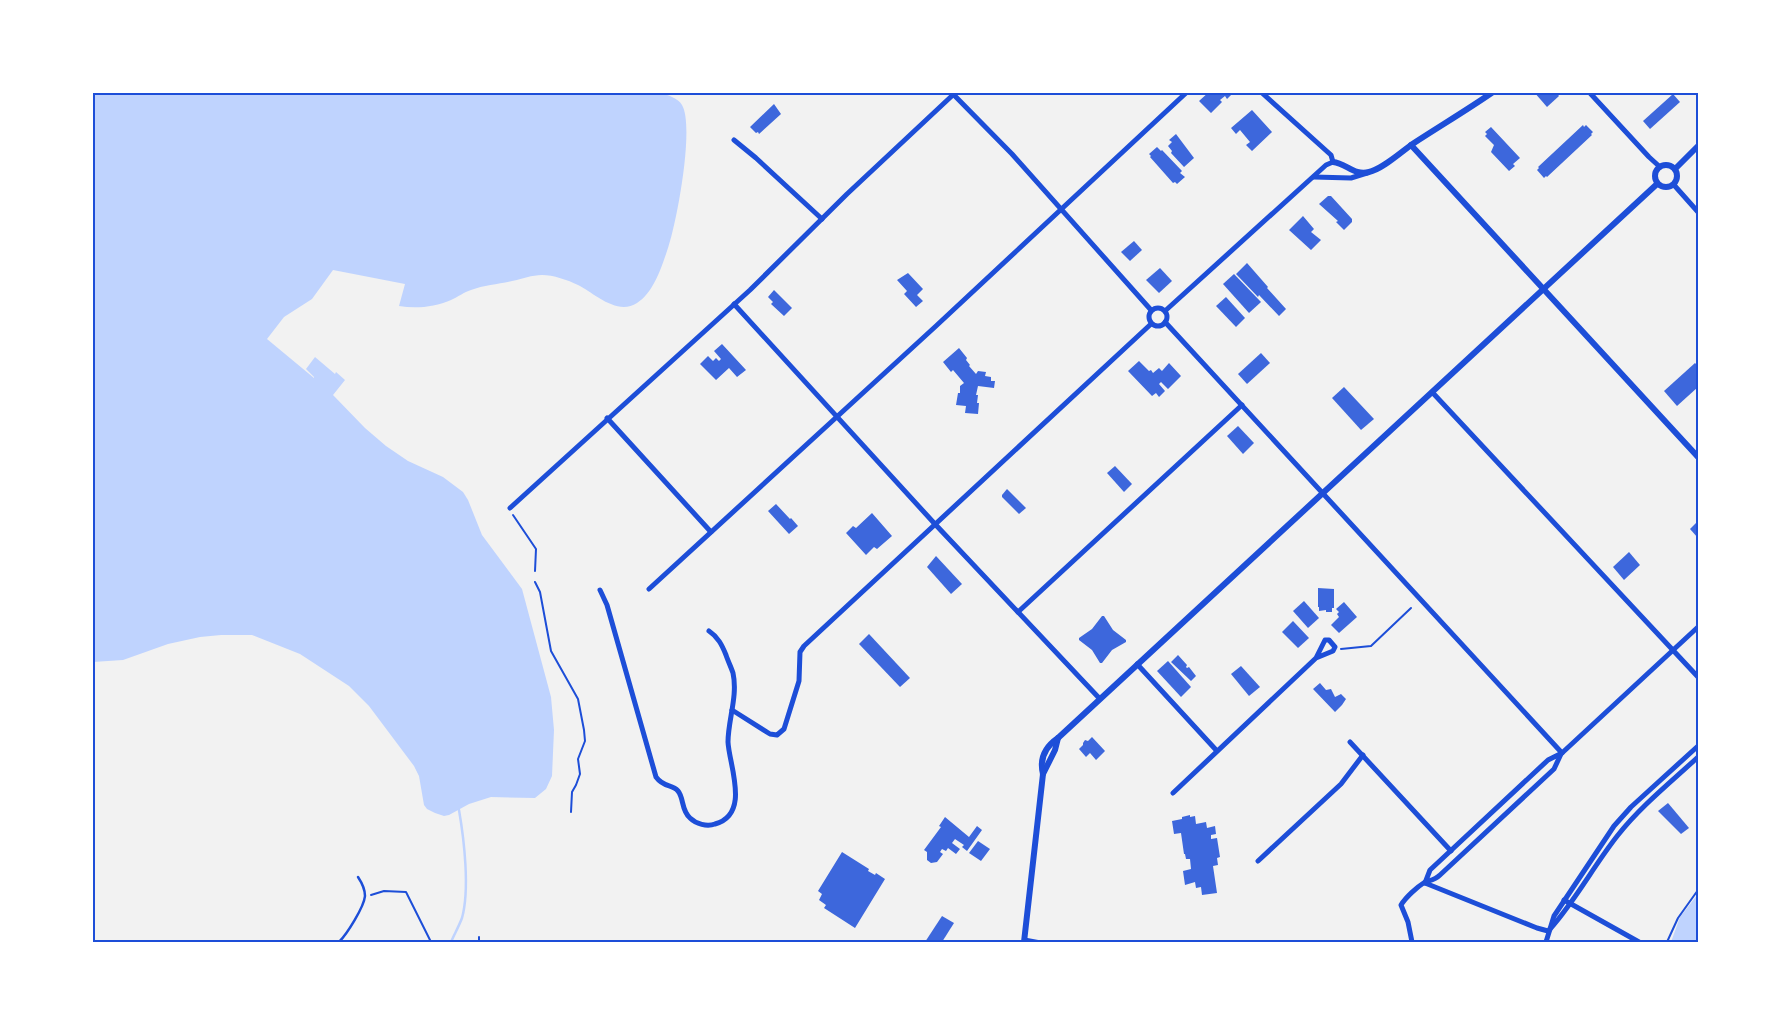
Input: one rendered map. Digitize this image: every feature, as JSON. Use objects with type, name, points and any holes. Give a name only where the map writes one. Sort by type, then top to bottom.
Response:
[{"type":"street","points":[[649,589],[936,326],[1187,92]]},
{"type":"street","points":[[1261,92],[1332,155],[1333,162]]},
{"type":"street","points":[[1314,177],[1351,178],[1379,168],[1492,92]]},
{"type":"street","points":[[1590,92],[1649,157],[1660,166],[1668,165],[1674,169],[1677,177],[1674,185],[1666,188],[1657,184],[1654,175],[1660,166]]},
{"type":"street","points":[[510,508],[734,304],[954,93],[1012,154],[1151,310]]},
{"type":"street","points":[[734,140],[822,219]]},
{"type":"street","points":[[1411,145],[1698,457]]},
{"type":"street","points":[[1674,169],[1698,146]]},
{"type":"street","points":[[1165,311],[1326,165],[1338,162],[1353,171],[1369,172]]},
{"type":"street","points":[[1024,941],[1043,774],[1058,738],[1657,184]]},
{"type":"street","points":[[1674,185],[1698,212]]},
{"type":"street","points":[[734,304],[934,523],[1100,699]]},
{"type":"street","points":[[1159,308],[1165,311],[1167,317],[1165,322],[1158,326],[1151,324],[1148,315],[1151,310],[1159,308]]},
{"type":"street","points":[[1165,322],[1562,753]]},
{"type":"street","points":[[732,710],[770,734],[777,735],[784,729],[800,681],[800,652],[934,523],[1151,324]]},
{"type":"street","points":[[1432,392],[1698,677]]},
{"type":"street","points":[[1018,612],[1242,405]]},
{"type":"street","points":[[607,418],[711,532]]},
{"type":"street","points":[[600,590],[607,605],[612,627],[619,645],[656,777],[665,785],[677,790],[689,818],[697,823],[706,825],[724,820],[735,802],[734,771],[728,743],[734,690],[733,674],[717,636],[709,631]]},
{"type":"street","points":[[1425,883],[1430,870],[1451,850],[1548,760],[1562,753],[1698,627]]},
{"type":"street","points":[[1173,793],[1316,658],[1327,639],[1335,647],[1335,650],[1316,658]]},
{"type":"street","points":[[1137,664],[1218,751]]},
{"type":"street","points":[[1350,742],[1451,850]]},
{"type":"street","points":[[1546,942],[1554,916],[1614,826],[1631,807],[1698,746]]},
{"type":"street","points":[[1412,942],[1408,922],[1401,905],[1404,900],[1425,883],[1435,880],[1554,769],[1562,753]]},
{"type":"street","points":[[1258,861],[1341,784],[1363,756]]},
{"type":"street","points":[[1548,932],[1571,904],[1618,835],[1636,815],[1698,757]]},
{"type":"street","points":[[1425,883],[1548,932]]},
{"type":"street","points":[[1564,900],[1639,942]]},
{"type":"lane","points":[[339,942],[348,933],[365,899],[363,884],[358,877]]},
{"type":"lane","points":[[1024,941],[1042,942]]},
{"type":"path","points":[[510,508],[536,548],[535,571]]},
{"type":"path","points":[[535,582],[540,592],[551,651],[578,699],[584,730],[584,740],[578,759],[580,774],[572,792],[571,812]]},
{"type":"path","points":[[1335,650],[1371,646],[1411,608]]},
{"type":"path","points":[[1667,942],[1678,918],[1698,890]]},
{"type":"path","points":[[365,899],[374,893],[384,891],[406,892],[431,942]]},
{"type":"path","points":[[479,937],[479,942]]},
{"type":"water","points":[[93,93],[660,93],[675,99],[682,105],[686,134],[683,177],[671,239],[659,273],[648,293],[637,303],[622,307],[614,305],[574,283],[542,275],[476,288],[439,304],[425,307],[405,307],[399,306],[405,284],[333,270],[312,299],[284,317],[267,339],[314,378],[306,369],[315,357],[335,374],[336,372],[345,380],[333,395],[365,428],[408,461],[443,477],[463,492],[468,500],[482,535],[522,589],[551,697],[554,730],[552,776],[546,789],[535,798],[491,797],[469,804],[444,816],[427,809],[424,805],[419,776],[414,766],[369,706],[349,686],[300,654],[252,635],[200,637],[168,644],[123,660],[93,662]]},
{"type":"water","points":[[1698,894],[1698,942],[1671,942],[1680,917]]},
{"type":"building","points":[[1209,92],[1234,92],[1227,99],[1225,96],[1220,100],[1222,102],[1211,113],[1199,101]]},
{"type":"building","points":[[1534,92],[1556,92],[1559,96],[1547,107]]},
{"type":"building","points":[[1673,94],[1680,102],[1650,129],[1643,121]]},
{"type":"building","points":[[774,104],[781,114],[759,134],[758,132],[756,133],[750,127]]},
{"type":"building","points":[[1252,110],[1272,132],[1252,151],[1246,145],[1250,142],[1240,130],[1236,134],[1231,128]]},
{"type":"building","points":[[1583,125],[1584,127],[1586,125],[1593,132],[1592,135],[1544,178],[1537,170],[1538,167]]},
{"type":"building","points":[[1491,127],[1520,158],[1509,171],[1491,152],[1494,145],[1485,136],[1487,134],[1485,132]]},
{"type":"building","points":[[1176,134],[1194,158],[1184,167],[1171,153],[1172,151],[1168,146],[1172,142],[1169,140]]},
{"type":"building","points":[[1157,147],[1182,171],[1180,173],[1185,177],[1177,184],[1173,183],[1150,157],[1149,154]]},
{"type":"building","points":[[1328,196],[1331,196],[1352,219],[1352,222],[1344,230],[1336,222],[1338,221],[1319,204]]},
{"type":"building","points":[[1303,216],[1314,229],[1311,232],[1321,240],[1311,250],[1289,230]]},
{"type":"building","points":[[1134,241],[1142,250],[1130,261],[1121,252]]},
{"type":"building","points":[[1247,263],[1286,309],[1279,316],[1236,274]]},
{"type":"building","points":[[1160,268],[1172,281],[1159,293],[1146,280]]},
{"type":"building","points":[[908,273],[923,289],[917,295],[923,301],[916,307],[904,294],[907,291],[897,280]]},
{"type":"building","points":[[1234,274],[1261,302],[1249,313],[1223,284]]},
{"type":"building","points":[[774,290],[792,308],[784,316],[771,304],[773,302],[768,297]]},
{"type":"building","points":[[1226,297],[1245,318],[1236,327],[1216,306]]},
{"type":"building","points":[[722,344],[746,370],[737,377],[729,368],[716,380],[700,364],[708,356],[713,361],[716,358],[719,361],[721,359],[714,351]]},
{"type":"building","points":[[959,348],[976,374],[978,371],[986,372],[985,376],[991,377],[991,381],[995,381],[994,388],[978,386],[976,395],[978,395],[977,403],[979,403],[978,414],[965,413],[966,406],[956,405],[960,386],[964,383],[943,362]]},
{"type":"building","points":[[1261,353],[1270,363],[1247,384],[1238,374]]},
{"type":"building","points":[[1139,361],[1153,373],[1159,368],[1162,371],[1169,363],[1181,376],[1168,389],[1161,382],[1159,384],[1165,391],[1159,397],[1156,393],[1152,396],[1128,371]]},
{"type":"building","points":[[1695,363],[1698,366],[1698,387],[1677,406],[1664,391]]},
{"type":"building","points":[[1344,387],[1374,419],[1361,430],[1332,398]]},
{"type":"building","points":[[1238,426],[1254,443],[1243,454],[1227,436]]},
{"type":"building","points":[[1115,466],[1132,484],[1124,492],[1107,473]]},
{"type":"building","points":[[1007,489],[1026,508],[1019,514],[1002,497]]},
{"type":"building","points":[[776,504],[798,526],[789,534],[768,511]]},
{"type":"building","points":[[872,513],[892,536],[877,549],[874,547],[866,555],[846,533],[853,526],[856,528]]},
{"type":"building","points":[[1698,521],[1698,538],[1690,529]]},
{"type":"building","points":[[1629,552],[1640,565],[1624,580],[1613,567]]},
{"type":"building","points":[[936,556],[962,584],[951,594],[927,567]]},
{"type":"building","points":[[1318,588],[1334,589],[1334,608],[1332,608],[1332,612],[1326,612],[1326,610],[1319,611]]},
{"type":"building","points":[[1304,601],[1319,618],[1308,628],[1293,611]]},
{"type":"building","points":[[1344,602],[1357,617],[1339,633],[1331,625],[1339,617],[1337,614],[1339,612],[1336,609]]},
{"type":"building","points":[[1102,616],[1126,642],[1112,650],[1100,663],[1092,650],[1079,638],[1092,629]]},
{"type":"building","points":[[1293,621],[1309,638],[1298,648],[1282,632]]},
{"type":"building","points":[[869,634],[910,678],[900,687],[859,644]]},
{"type":"building","points":[[1178,655],[1187,665],[1186,667],[1189,667],[1196,676],[1191,681],[1171,662]]},
{"type":"building","points":[[1168,661],[1191,687],[1181,697],[1157,671]]},
{"type":"building","points":[[1241,666],[1260,687],[1249,696],[1231,674]]},
{"type":"building","points":[[1320,683],[1326,690],[1331,689],[1335,697],[1341,694],[1346,699],[1335,712],[1313,689]]},
{"type":"building","points":[[1092,737],[1105,751],[1096,760],[1090,753],[1086,757],[1079,749],[1085,740],[1088,741]]},
{"type":"building","points":[[1668,803],[1689,828],[1681,834],[1658,811]]},
{"type":"building","points":[[1190,815],[1190,817],[1195,816],[1196,824],[1206,822],[1207,828],[1215,826],[1216,834],[1211,835],[1211,839],[1217,838],[1220,857],[1217,858],[1218,865],[1213,866],[1217,893],[1202,895],[1201,887],[1196,888],[1195,882],[1185,885],[1183,871],[1191,869],[1190,859],[1186,859],[1184,854],[1181,833],[1174,834],[1172,821]]},
{"type":"building","points":[[945,817],[969,837],[977,826],[982,830],[967,851],[962,847],[964,845],[955,839],[952,843],[960,849],[956,854],[948,848],[946,851],[942,849],[940,852],[943,854],[937,862],[931,863],[927,860],[927,852],[924,850],[941,827],[939,826]]},
{"type":"building","points":[[978,841],[990,849],[981,861],[969,853]]},
{"type":"building","points":[[842,852],[869,869],[868,871],[875,875],[876,873],[885,879],[855,928],[824,908],[826,905],[819,900],[822,894],[818,891]]},
{"type":"building","points":[[942,916],[954,923],[942,942],[925,942]]},
{"type":"waterway","points":[[451,942],[462,918],[466,893],[464,849],[459,810]]}]
